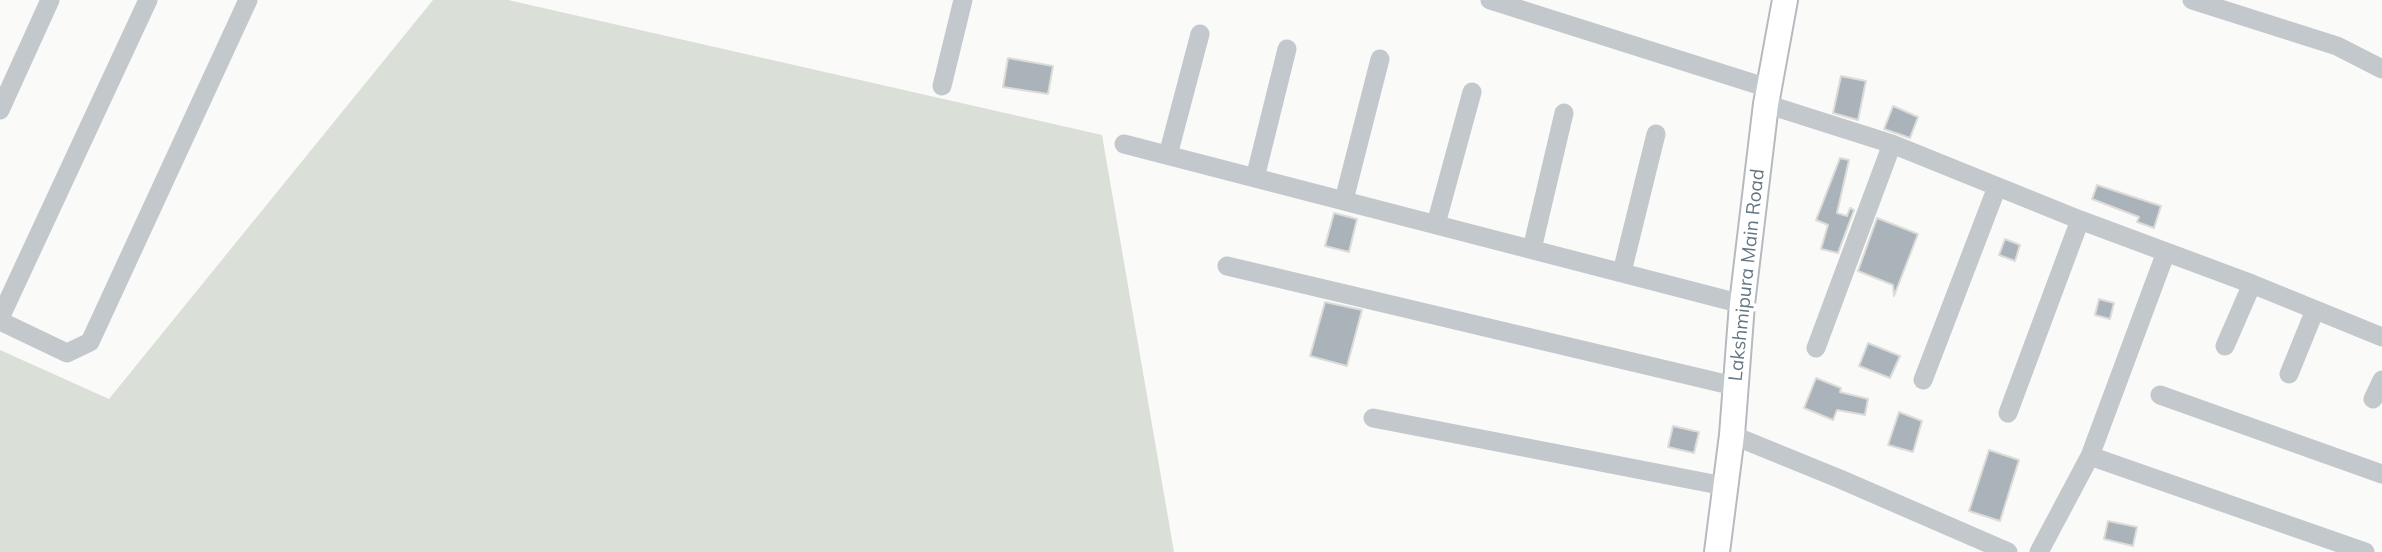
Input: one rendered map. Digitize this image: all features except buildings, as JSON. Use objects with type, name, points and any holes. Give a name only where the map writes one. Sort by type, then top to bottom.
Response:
[{"type":"main road","name":"Lakshmipura Main Road","points":[[1717,552],[1732,435],[1742,304],[1767,96],[1786,0]]},
{"type":"street","points":[[0,110],[50,0]]},
{"type":"street","points":[[148,0],[0,319],[67,353],[90,342],[248,0]]},
{"type":"street","points":[[942,86],[963,0]]},
{"type":"street","points":[[1490,0],[1767,96],[2382,337]]},
{"type":"street","points":[[2192,0],[2337,46],[2382,69]]},
{"type":"street","points":[[1168,155],[1200,34]]},
{"type":"street","points":[[1255,178],[1287,49]]},
{"type":"street","points":[[1344,200],[1380,59]]},
{"type":"street","points":[[1436,224],[1472,92]]},
{"type":"street","points":[[1532,249],[1564,113]]},
{"type":"street","points":[[1622,272],[1656,134]]},
{"type":"street","points":[[1124,144],[1742,304]]},
{"type":"street","points":[[1816,348],[1892,144]]},
{"type":"street","points":[[1923,380],[1997,187]]},
{"type":"street","points":[[2008,413],[2080,220]]},
{"type":"street","points":[[2039,552],[2090,456],[2166,252]]},
{"type":"street","points":[[1227,265],[1734,386]]},
{"type":"street","points":[[2225,346],[2252,284]]},
{"type":"street","points":[[2289,374],[2315,310]]},
{"type":"street","points":[[2373,399],[2382,380]]},
{"type":"street","points":[[2160,395],[2382,474]]},
{"type":"street","points":[[1373,418],[1724,486]]},
{"type":"street","points":[[1732,435],[2008,552]]},
{"type":"street","points":[[2090,456],[2359,551]]},
{"type":"shaded area","points":[[433,0],[508,0],[1102,135],[1174,552],[0,552],[0,350],[109,399]]}]
